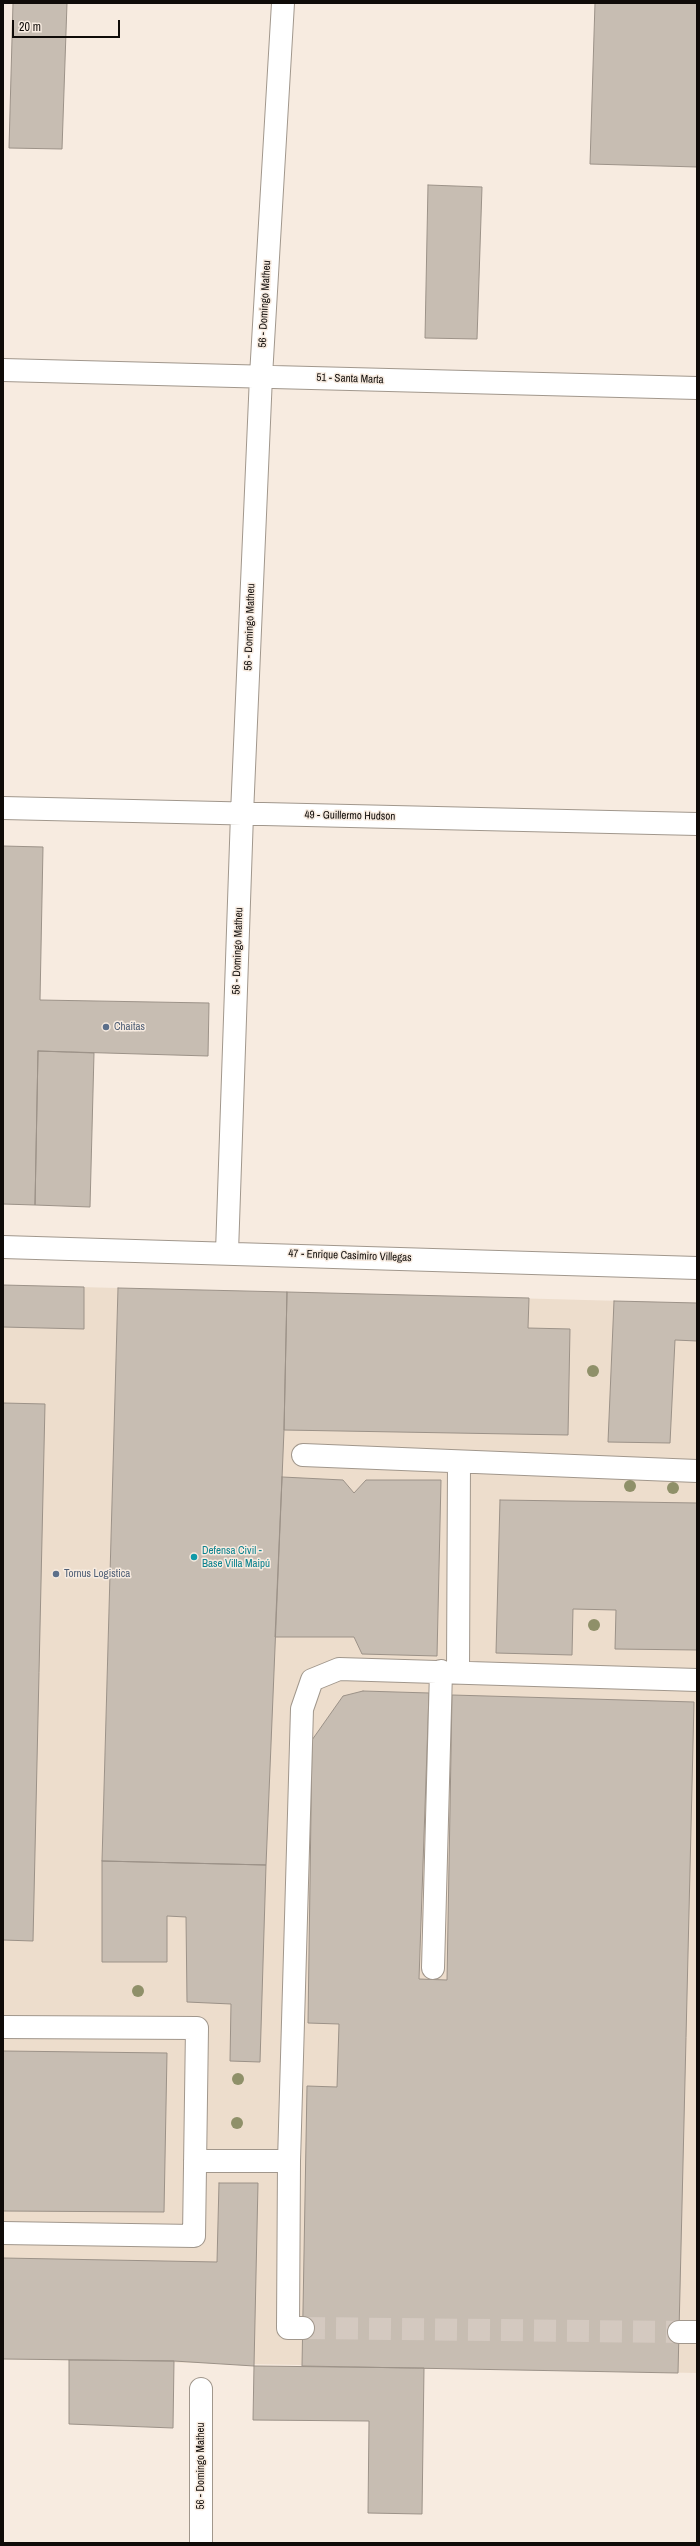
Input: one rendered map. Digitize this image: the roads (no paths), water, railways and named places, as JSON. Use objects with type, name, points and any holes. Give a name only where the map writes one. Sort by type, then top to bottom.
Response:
[{"type":"street","name":"56 - Domingo Matheu","points":[[227,1252],[242,814],[261,376],[283,3]]},
{"type":"street","name":"51 - Santa Marta","points":[[3,370],[697,388]]},
{"type":"street","name":"49 - Guillermo Hudson","points":[[3,808],[697,824]]},
{"type":"street","name":"47 - Enrique Casimiro Villegas","points":[[3,1247],[227,1252],[697,1268]]},
{"type":"street","points":[[303,1455],[459,1463],[697,1471]]},
{"type":"street","points":[[433,1968],[450,1672],[459,1463]]},
{"type":"street","points":[[303,2328],[288,2328],[289,2161],[302,1709],[312,1680],[339,1669],[697,1680]]},
{"type":"street","points":[[3,2027],[197,2028],[194,2236],[3,2233]]},
{"type":"street","points":[[195,2162],[289,2161]]},
{"type":"street","name":"56 - Domingo Matheu","points":[[200,2543],[201,2389]]},
{"type":"tunnel","points":[[303,2328],[679,2332]]},
{"type":"place","name":"Chaitas","points":[[106,1027]]},
{"type":"place","name":"Defensa Civil - Base Villa Maipú","points":[[194,1557]]},
{"type":"place","name":"Tornus Logistica","points":[[56,1574]]}]
